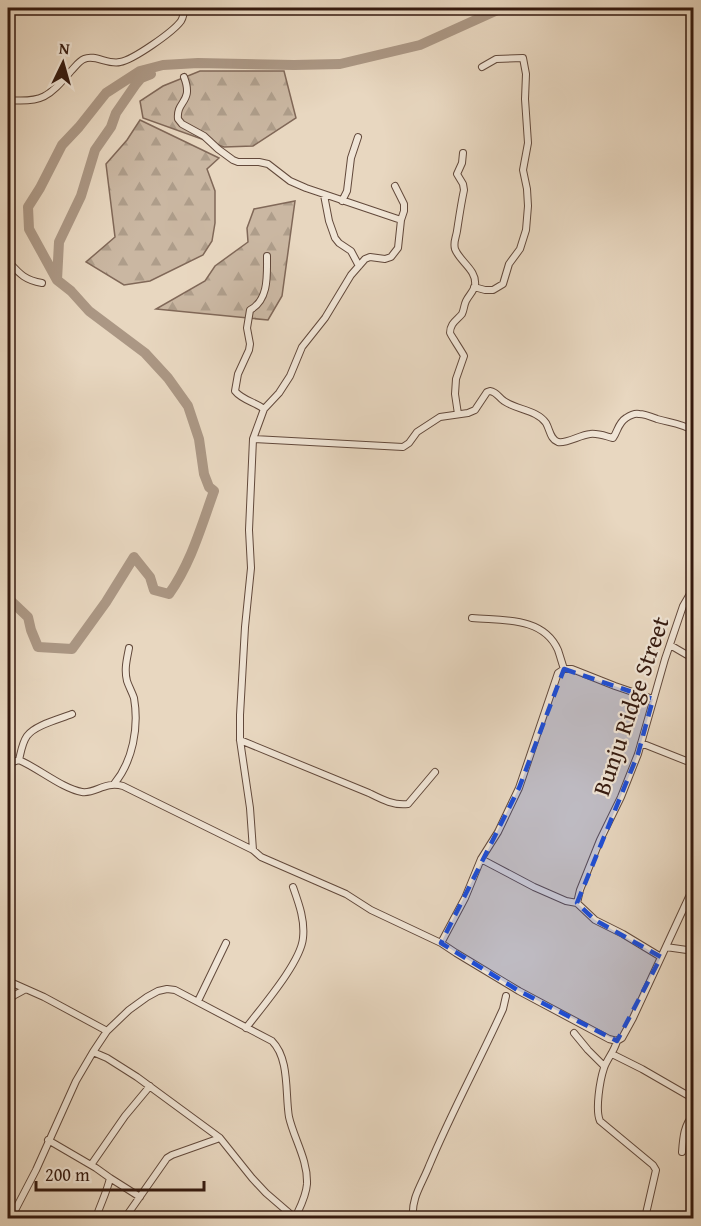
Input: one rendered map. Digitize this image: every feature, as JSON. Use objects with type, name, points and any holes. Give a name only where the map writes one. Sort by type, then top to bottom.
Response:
[{"type":"street","points":[[8,100],[32,101],[44,97],[57,87],[81,59],[90,57],[107,62],[124,61],[173,29],[182,20],[184,8]]},
{"type":"street","points":[[474,287],[492,290],[503,284],[509,264],[522,243],[526,230],[528,206],[523,170],[528,143],[526,74],[523,58],[496,59],[482,67]]},
{"type":"street","points":[[184,77],[188,88],[177,115],[178,119],[182,124],[204,136],[233,160],[268,164],[290,181],[324,195],[401,220]]},
{"type":"street","points":[[342,201],[347,192],[351,158],[358,137]]},
{"type":"street","points":[[458,414],[455,394],[456,379],[464,356],[450,334],[452,324],[462,313],[464,303],[474,287],[471,270],[458,255],[454,241],[464,190],[457,174],[463,153]]},
{"type":"street","points":[[252,850],[250,808],[240,740],[240,715],[251,568],[249,530],[254,439],[264,409],[285,385],[302,347],[325,318],[359,266],[370,257],[385,259],[395,254],[398,248],[404,204],[395,186]]},
{"type":"street","points":[[324,195],[328,221],[335,238],[351,251],[359,266]]},
{"type":"street","points":[[264,409],[238,395],[235,391],[238,374],[249,350],[247,328],[250,310],[259,304],[266,288],[267,256]]},
{"type":"street","points":[[8,261],[22,277],[31,282],[42,283]]},
{"type":"street","points":[[254,439],[403,447],[417,432],[440,417],[451,417],[475,410],[490,390],[496,392],[504,401],[538,416],[545,422],[555,441],[566,442],[575,437],[591,434],[613,438],[620,423],[640,413],[656,419],[684,424],[693,431]]},
{"type":"street","name":"Bunju Ridge Street","points":[[577,903],[600,840],[630,775],[665,659],[683,606],[693,587]]},
{"type":"street","points":[[472,618],[519,622],[539,630],[557,649],[564,669]]},
{"type":"street","points":[[670,645],[693,659]]},
{"type":"street","points":[[114,784],[129,758],[135,726],[133,697],[125,673],[129,648]]},
{"type":"street","points":[[441,943],[519,788],[558,673],[564,669],[572,669],[653,699]]},
{"type":"street","points":[[8,768],[16,761],[25,740],[32,731],[72,714]]},
{"type":"street","points":[[240,740],[396,804],[408,804],[435,772]]},
{"type":"street","points":[[641,743],[693,764]]},
{"type":"street","points":[[8,754],[16,761],[82,792],[114,784],[143,795],[252,850],[261,857],[346,894],[371,910],[441,943],[519,991],[616,1041],[622,1038],[633,1018],[693,886]]},
{"type":"street","points":[[481,860],[534,887],[566,901],[577,903],[595,920],[661,957]]},
{"type":"street","points":[[246,1028],[300,952],[303,923],[293,887]]},
{"type":"street","points":[[198,1001],[226,943]]},
{"type":"street","points":[[666,947],[693,951]]},
{"type":"street","points":[[8,981],[107,1031]]},
{"type":"street","points":[[11,1218],[36,1170],[76,1081],[93,1052],[107,1031],[129,1010],[158,991],[167,989],[198,1001],[272,1041],[278,1047],[282,1056],[292,1129],[301,1150],[307,1183],[303,1203],[295,1218],[259,1186],[220,1138],[120,1065],[93,1052]]},
{"type":"street","points":[[8,1004],[13,996],[24,990]]},
{"type":"street","points":[[413,1218],[413,1203],[417,1191],[503,1009],[506,996]]},
{"type":"street","points":[[574,1033],[604,1066]]},
{"type":"street","points":[[616,1041],[612,1054],[604,1066],[598,1118],[656,1170],[645,1218]]},
{"type":"street","points":[[612,1054],[693,1099]]},
{"type":"street","points":[[91,1165],[125,1116],[150,1086]]},
{"type":"street","points":[[682,1152],[683,1136],[693,1114]]},
{"type":"street","points":[[125,1218],[167,1158],[220,1138]]},
{"type":"street","points":[[48,1140],[140,1197]]},
{"type":"street","points":[[96,1218],[110,1178]]},
{"type":"highlighted area","points":[[564,669],[653,699],[638,754],[577,903],[595,920],[661,957],[617,1041],[519,991],[441,943],[519,788]]},
{"type":"green space","points":[[200,71],[284,71],[296,118],[253,146],[224,147],[143,118],[140,101],[163,86]]},
{"type":"green space","points":[[140,120],[219,158],[207,169],[215,191],[215,223],[212,241],[203,255],[150,281],[124,285],[86,262],[115,237],[106,164],[127,140]]},
{"type":"green space","points":[[295,201],[282,296],[268,320],[156,309],[205,281],[215,266],[248,242],[247,228],[254,209]]},
{"type":"waterway","points":[[8,598],[28,617],[38,647],[72,649],[106,602],[134,557],[150,577],[154,590],[169,594],[189,557],[214,491],[209,487],[204,474],[199,439],[188,406],[168,378],[145,353],[89,311],[71,291],[57,280],[29,229],[28,207],[62,145],[106,93],[140,71],[163,65],[198,63],[340,64],[420,45],[502,8]]},
{"type":"waterway","points":[[57,280],[59,242],[81,196],[95,150],[136,84],[141,78],[151,74]]}]
